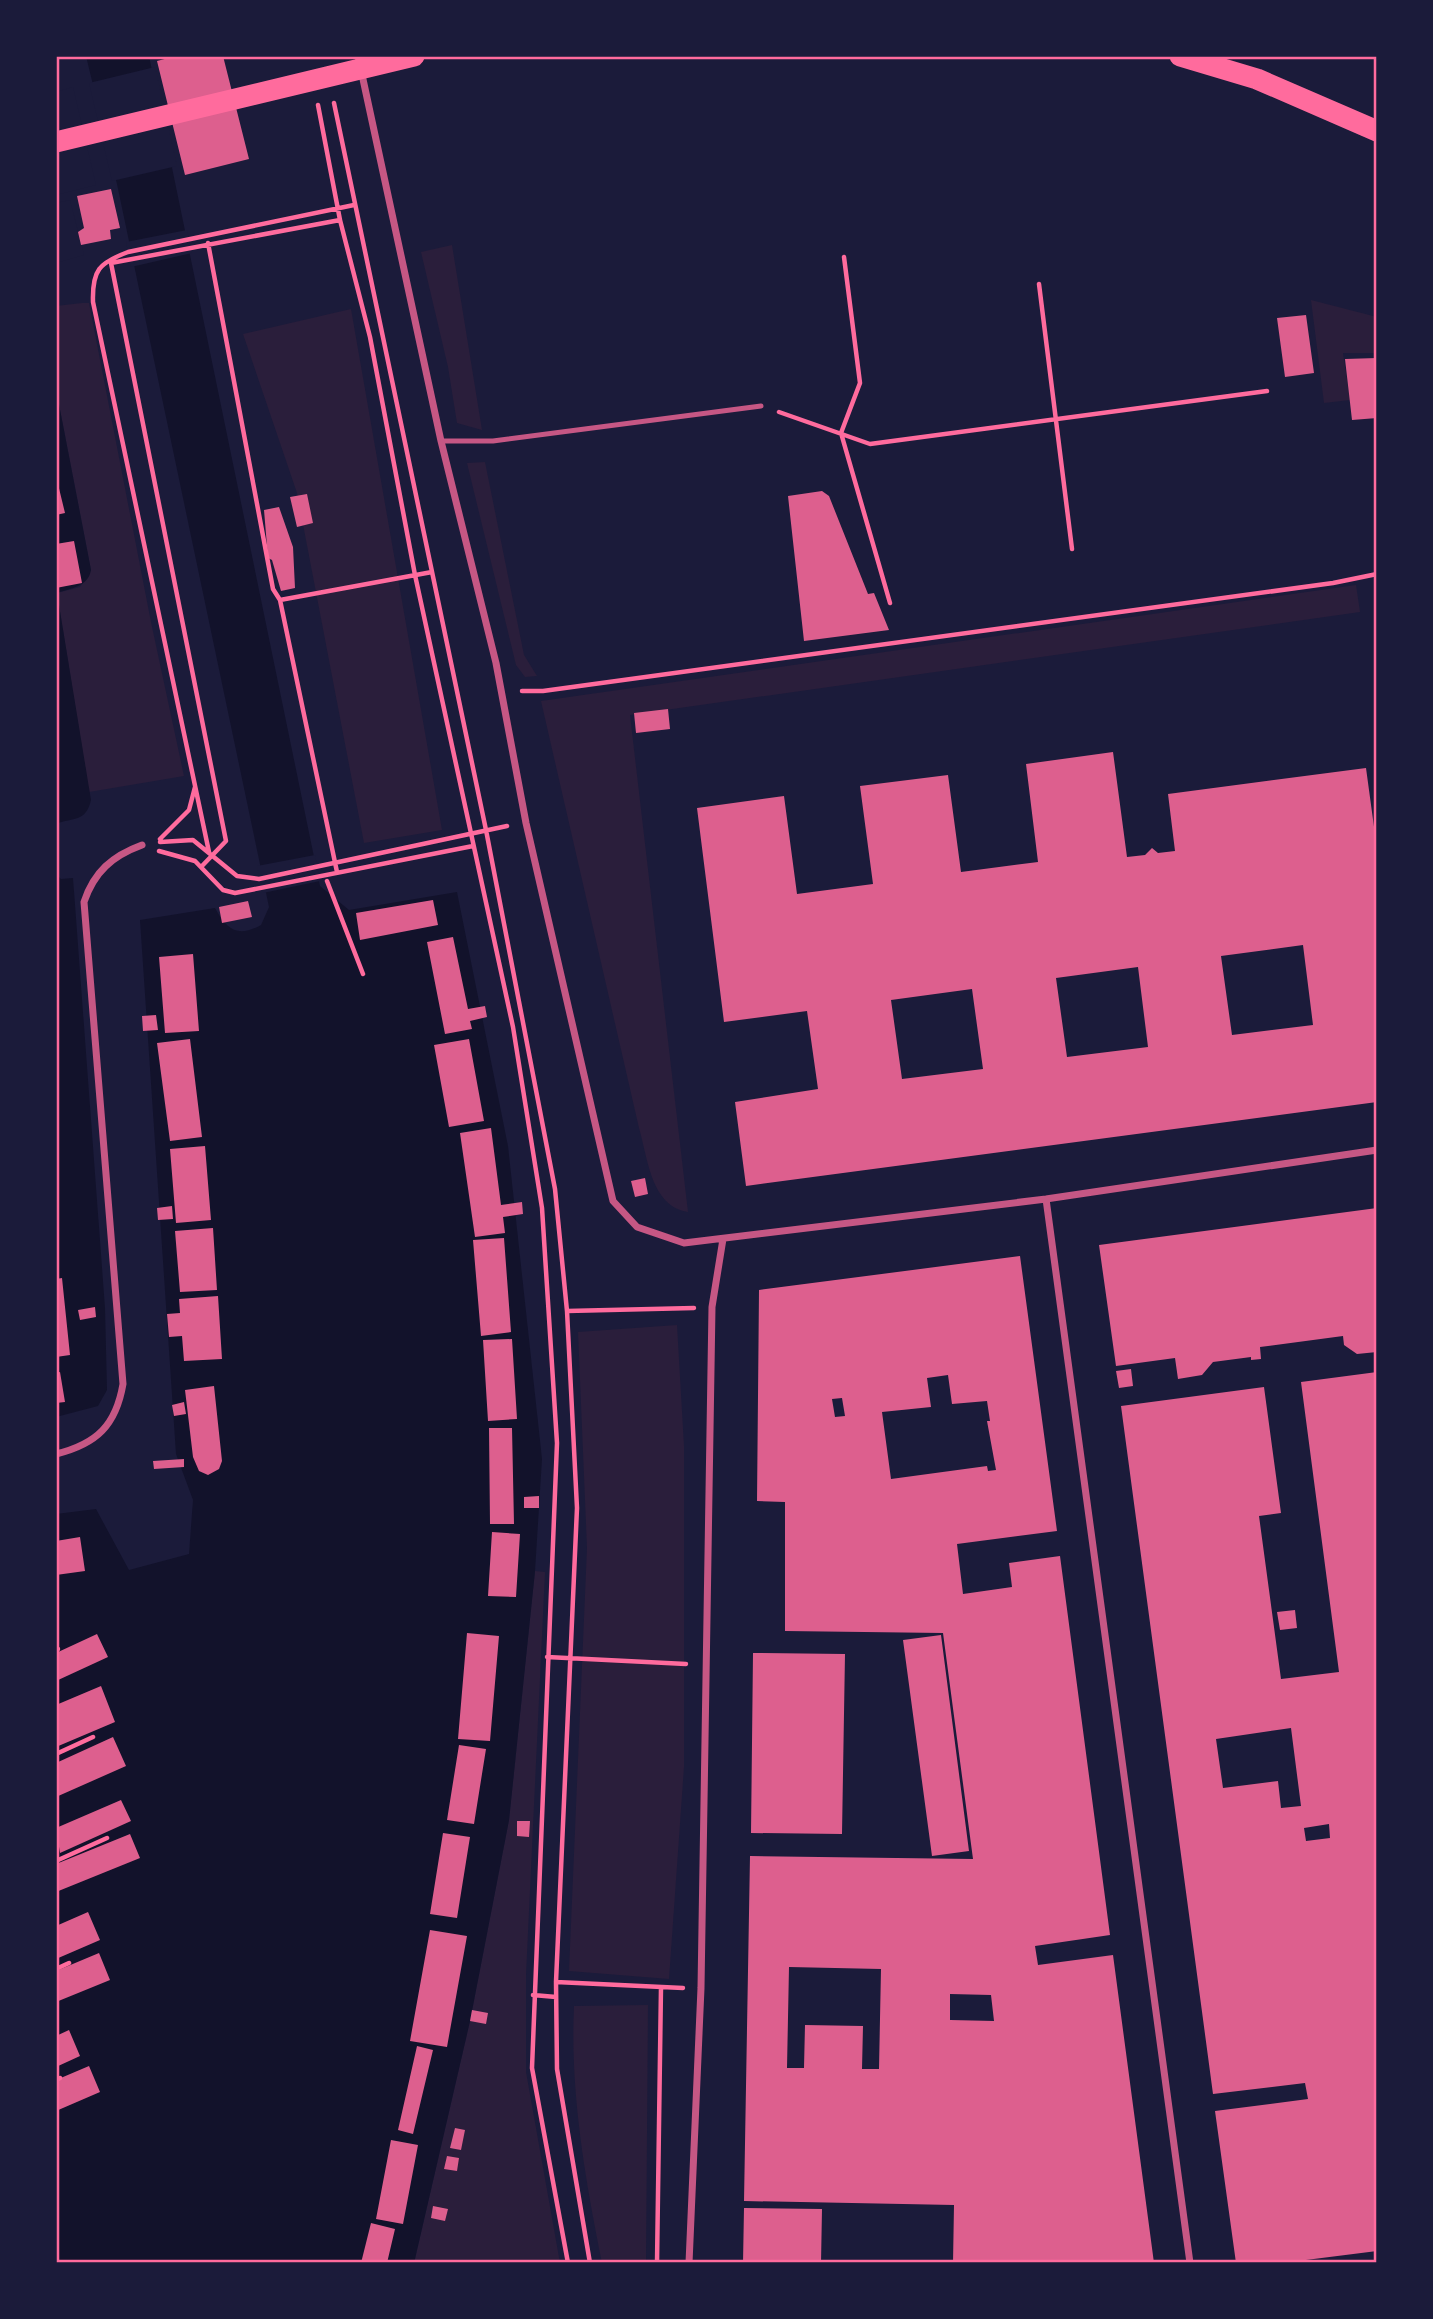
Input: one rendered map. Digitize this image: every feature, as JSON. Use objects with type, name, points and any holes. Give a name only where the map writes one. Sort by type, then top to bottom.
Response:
[{"type":"highway","points":[[56,142],[414,56]]},
{"type":"highway","points":[[1180,56],[1257,79],[1377,131]]},
{"type":"street","points":[[358,56],[440,440],[501,691],[526,823],[613,1201],[637,1227],[684,1243],[723,1239],[1046,1199],[1377,1150]]},
{"type":"street","points":[[56,1454],[92,1440],[106,1427],[119,1408],[123,1384],[84,902],[90,885],[102,867],[123,852],[142,845]]},
{"type":"street","points":[[1046,1199],[1190,2263]]},
{"type":"street","points":[[690,2263],[701,1988],[712,1307],[723,1239]]},
{"type":"lane","points":[[440,440],[493,441],[761,406]]},
{"type":"path","points":[[316,94],[340,220],[370,337],[415,575],[513,1027],[542,1208],[557,1443],[532,2068],[568,2263]]},
{"type":"path","points":[[332,97],[486,830],[555,1189],[567,1311],[577,1508],[556,1982],[557,2069],[590,2263]]},
{"type":"path","points":[[211,854],[93,302],[92,281],[98,268],[110,258],[128,252],[355,205]]},
{"type":"path","points":[[202,866],[226,841],[111,263],[340,220]]},
{"type":"path","points":[[208,243],[272,589],[279,600],[337,872]]},
{"type":"path","points":[[844,257],[860,383],[841,433],[890,603]]},
{"type":"path","points":[[1039,284],[1072,549]]},
{"type":"path","points":[[761,406],[870,444],[1056,422],[1267,391]]},
{"type":"path","points":[[279,600],[432,572]]},
{"type":"path","points":[[501,691],[543,691],[1333,583],[1377,574]]},
{"type":"path","points":[[195,786],[189,810],[157,842],[193,841],[237,876],[259,879],[486,830]]},
{"type":"path","points":[[142,845],[195,860],[223,890],[235,893],[319,874],[473,846]]},
{"type":"path","points":[[327,881],[363,974]]},
{"type":"path","points":[[567,1311],[712,1307]]},
{"type":"path","points":[[547,1657],[706,1665]]},
{"type":"path","points":[[56,1754],[93,1738]]},
{"type":"path","points":[[56,1861],[107,1838]]},
{"type":"path","points":[[56,1969],[69,1963]]},
{"type":"path","points":[[556,1982],[701,1988]]},
{"type":"path","points":[[657,2263],[661,1987]]},
{"type":"path","points":[[533,1995],[556,1997]]},
{"type":"shaded area","points":[[86,56],[149,56],[320,886],[349,910],[457,892],[508,1146],[542,1459],[535,1571],[509,1820],[470,2021],[414,2263],[56,2263],[56,1514],[96,1509],[129,1570],[189,1554],[193,1500],[176,1454],[140,920],[215,908],[224,922],[234,930],[246,931],[261,925],[269,907],[117,184]]},
{"type":"shaded area","points":[[452,245],[482,430],[457,423],[448,367],[421,252]]},
{"type":"shaded area","points":[[1311,300],[1377,317],[1377,353],[1343,353],[1350,400],[1324,403]]},
{"type":"shaded area","points":[[89,303],[184,776],[89,792],[57,593],[80,587],[91,570],[56,389],[56,306]]},
{"type":"shaded area","points":[[351,309],[442,830],[364,843],[297,493],[243,334]]},
{"type":"shaded area","points":[[56,389],[91,570],[83,583],[57,593],[91,800],[86,812],[78,818],[56,824]]},
{"type":"shaded area","points":[[485,462],[524,655],[537,676],[525,677],[516,665],[467,463]]},
{"type":"shaded area","points":[[1356,585],[1360,612],[630,715],[688,1212],[666,1201],[653,1179],[645,1153],[541,701]]},
{"type":"shaded area","points":[[56,874],[61,879],[73,878],[105,1308],[107,1390],[98,1406],[56,1417]]},
{"type":"shaded area","points":[[677,1325],[684,1446],[684,1767],[669,1979],[569,1971],[587,1548],[578,1332]]},
{"type":"shaded area","points":[[535,1571],[545,1572],[526,1975],[526,2072],[560,2263],[414,2263],[470,2021],[509,1820]]},
{"type":"shaded area","points":[[648,2005],[646,2263],[602,2263],[577,2103],[574,2006]]},
{"type":"pier","points":[[155,67],[177,166],[112,181],[89,83]]},
{"type":"pier","points":[[73,87],[96,185],[56,195],[56,92]]},
{"type":"pier","points":[[70,200],[84,255],[56,263],[56,203]]},
{"type":"pier","points":[[187,230],[192,253],[131,267],[126,242]]},
{"type":"pier","points":[[315,855],[320,881],[263,893],[257,866]]},
{"type":"building","points":[[176,56],[223,56],[249,159],[185,175],[157,61]]},
{"type":"building","points":[[111,189],[120,228],[110,230],[111,239],[81,245],[78,232],[84,228],[77,196]]},
{"type":"building","points":[[1306,315],[1314,373],[1285,377],[1277,318]]},
{"type":"building","points":[[1377,358],[1377,418],[1352,420],[1345,359]]},
{"type":"building","points":[[56,476],[65,513],[56,515]]},
{"type":"building","points":[[822,491],[829,496],[868,594],[874,593],[889,630],[804,641],[788,496]]},
{"type":"building","points":[[307,494],[313,523],[297,527],[290,497]]},
{"type":"building","points":[[279,507],[293,547],[295,588],[281,591],[272,560],[268,558],[264,510]]},
{"type":"building","points":[[74,541],[82,583],[56,588],[56,544]]},
{"type":"building","points":[[668,709],[670,729],[636,733],[634,713]]},
{"type":"building","points":[[1113,752],[1127,857],[1145,855],[1152,848],[1158,853],[1175,851],[1168,794],[1366,768],[1377,849],[1377,1102],[746,1186],[735,1102],[818,1089],[807,1011],[724,1022],[697,808],[784,796],[797,894],[873,884],[860,786],[948,775],[961,872],[1038,862],[1026,764]],"holes":[[[1303,945],[1313,1025],[1232,1035],[1221,956]],[[1138,967],[1148,1047],[1067,1057],[1056,978]],[[972,989],[983,1069],[902,1079],[891,1000]]]},
{"type":"building","points":[[433,900],[438,925],[360,940],[356,913]]},
{"type":"building","points":[[248,901],[252,917],[222,923],[219,907]]},
{"type":"building","points":[[453,937],[468,1009],[485,1006],[487,1017],[470,1021],[472,1029],[445,1034],[427,942]]},
{"type":"building","points":[[193,954],[199,1031],[165,1033],[159,957]]},
{"type":"building","points":[[156,1015],[158,1030],[143,1031],[142,1016]]},
{"type":"building","points":[[190,1039],[202,1137],[170,1141],[157,1043]]},
{"type":"building","points":[[469,1039],[484,1121],[449,1127],[434,1045]]},
{"type":"building","points":[[491,1128],[501,1205],[522,1202],[523,1214],[503,1217],[505,1233],[475,1237],[460,1133]]},
{"type":"building","points":[[205,1146],[211,1220],[176,1223],[170,1149]]},
{"type":"building","points":[[645,1178],[648,1194],[635,1197],[631,1181]]},
{"type":"building","points":[[172,1206],[173,1219],[158,1220],[157,1208]]},
{"type":"building","points":[[1377,1208],[1377,1352],[1357,1354],[1344,1345],[1343,1336],[1260,1347],[1261,1359],[1251,1360],[1251,1357],[1213,1362],[1202,1375],[1178,1379],[1175,1358],[1116,1366],[1099,1245]]},
{"type":"building","points":[[213,1228],[217,1290],[180,1292],[175,1231]]},
{"type":"building","points":[[504,1238],[511,1332],[481,1336],[473,1240]]},
{"type":"building","points":[[1020,1256],[1057,1531],[957,1544],[963,1594],[1012,1587],[1009,1563],[1060,1556],[1110,1935],[1035,1946],[1038,1965],[1113,1955],[1154,2263],[953,2263],[954,2205],[744,2201],[750,1856],[973,1859],[943,1633],[785,1631],[785,1502],[757,1501],[759,1290]],"holes":[[[948,1375],[952,1404],[987,1401],[990,1421],[987,1421],[996,1470],[988,1471],[987,1466],[891,1479],[882,1412],[931,1407],[927,1378]],[[842,1398],[845,1416],[835,1417],[832,1399]],[[789,1967],[881,1969],[879,2069],[862,2069],[863,2026],[805,2025],[804,2068],[787,2068]],[[950,1994],[991,1995],[994,2021],[950,2020]]]},
{"type":"building","points":[[62,1278],[70,1355],[56,1357],[56,1279]]},
{"type":"building","points":[[218,1296],[222,1359],[184,1361],[182,1336],[169,1337],[167,1314],[180,1313],[179,1299]]},
{"type":"building","points":[[95,1307],[96,1317],[80,1320],[78,1310]]},
{"type":"building","points":[[512,1339],[517,1419],[488,1421],[483,1340]]},
{"type":"building","points":[[1131,1369],[1133,1386],[1119,1388],[1116,1371]]},
{"type":"building","points":[[60,1372],[65,1402],[56,1403],[56,1373]]},
{"type":"building","points":[[1377,1372],[1377,2251],[1282,2263],[1236,2263],[1215,2111],[1308,2099],[1305,2083],[1213,2094],[1121,1406],[1264,1387],[1281,1513],[1259,1516],[1281,1679],[1339,1672],[1301,1382]],"holes":[[[1291,1728],[1301,1806],[1281,1808],[1278,1781],[1223,1788],[1216,1739]],[[1329,1824],[1330,1838],[1306,1841],[1304,1828]]]},
{"type":"building","points":[[214,1386],[222,1461],[219,1469],[208,1475],[199,1471],[193,1457],[185,1390]]},
{"type":"building","points":[[184,1402],[186,1414],[174,1416],[172,1405]]},
{"type":"building","points":[[489,1428],[512,1428],[514,1524],[490,1524]]},
{"type":"building","points":[[184,1459],[184,1467],[154,1469],[153,1461]]},
{"type":"building","points":[[539,1496],[539,1508],[524,1508],[524,1497]]},
{"type":"building","points":[[492,1532],[520,1534],[516,1597],[488,1596]]},
{"type":"building","points":[[80,1537],[85,1571],[56,1575],[56,1541]]},
{"type":"building","points":[[1295,1610],[1297,1628],[1280,1630],[1277,1612]]},
{"type":"building","points":[[467,1633],[499,1636],[490,1741],[458,1739]]},
{"type":"building","points":[[97,1634],[108,1657],[56,1681],[56,1653]]},
{"type":"building","points":[[941,1635],[969,1851],[932,1856],[903,1640]]},
{"type":"building","points":[[753,1653],[845,1654],[842,1834],[751,1833]]},
{"type":"building","points":[[101,1686],[115,1722],[56,1747],[56,1705]]},
{"type":"building","points":[[113,1737],[126,1766],[56,1797],[56,1763]]},
{"type":"building","points":[[459,1745],[486,1749],[474,1824],[447,1820]]},
{"type":"building","points":[[121,1800],[131,1821],[60,1853],[56,1828]]},
{"type":"building","points":[[517,1821],[530,1821],[529,1837],[517,1836]]},
{"type":"building","points":[[443,1833],[470,1837],[457,1918],[430,1914]]},
{"type":"building","points":[[130,1834],[140,1858],[56,1892],[56,1864]]},
{"type":"building","points":[[88,1912],[100,1940],[56,1959],[56,1926]]},
{"type":"building","points":[[430,1930],[467,1936],[447,2047],[410,2041]]},
{"type":"building","points":[[99,1953],[110,1980],[56,2002],[56,1971]]},
{"type":"building","points":[[472,2010],[488,2013],[486,2024],[470,2021]]},
{"type":"building","points":[[69,2030],[80,2056],[56,2067],[56,2036]]},
{"type":"building","points":[[417,2046],[433,2050],[413,2134],[398,2130]]},
{"type":"building","points":[[89,2066],[100,2092],[56,2111],[56,2080]]},
{"type":"building","points":[[455,2128],[465,2130],[461,2150],[450,2148]]},
{"type":"building","points":[[391,2140],[418,2145],[403,2224],[376,2219]]},
{"type":"building","points":[[447,2156],[459,2158],[457,2171],[444,2169]]},
{"type":"building","points":[[433,2206],[448,2209],[445,2221],[431,2218]]},
{"type":"building","points":[[744,2208],[822,2209],[821,2263],[743,2263]]},
{"type":"building","points":[[371,2223],[395,2229],[387,2263],[361,2263]]}]
